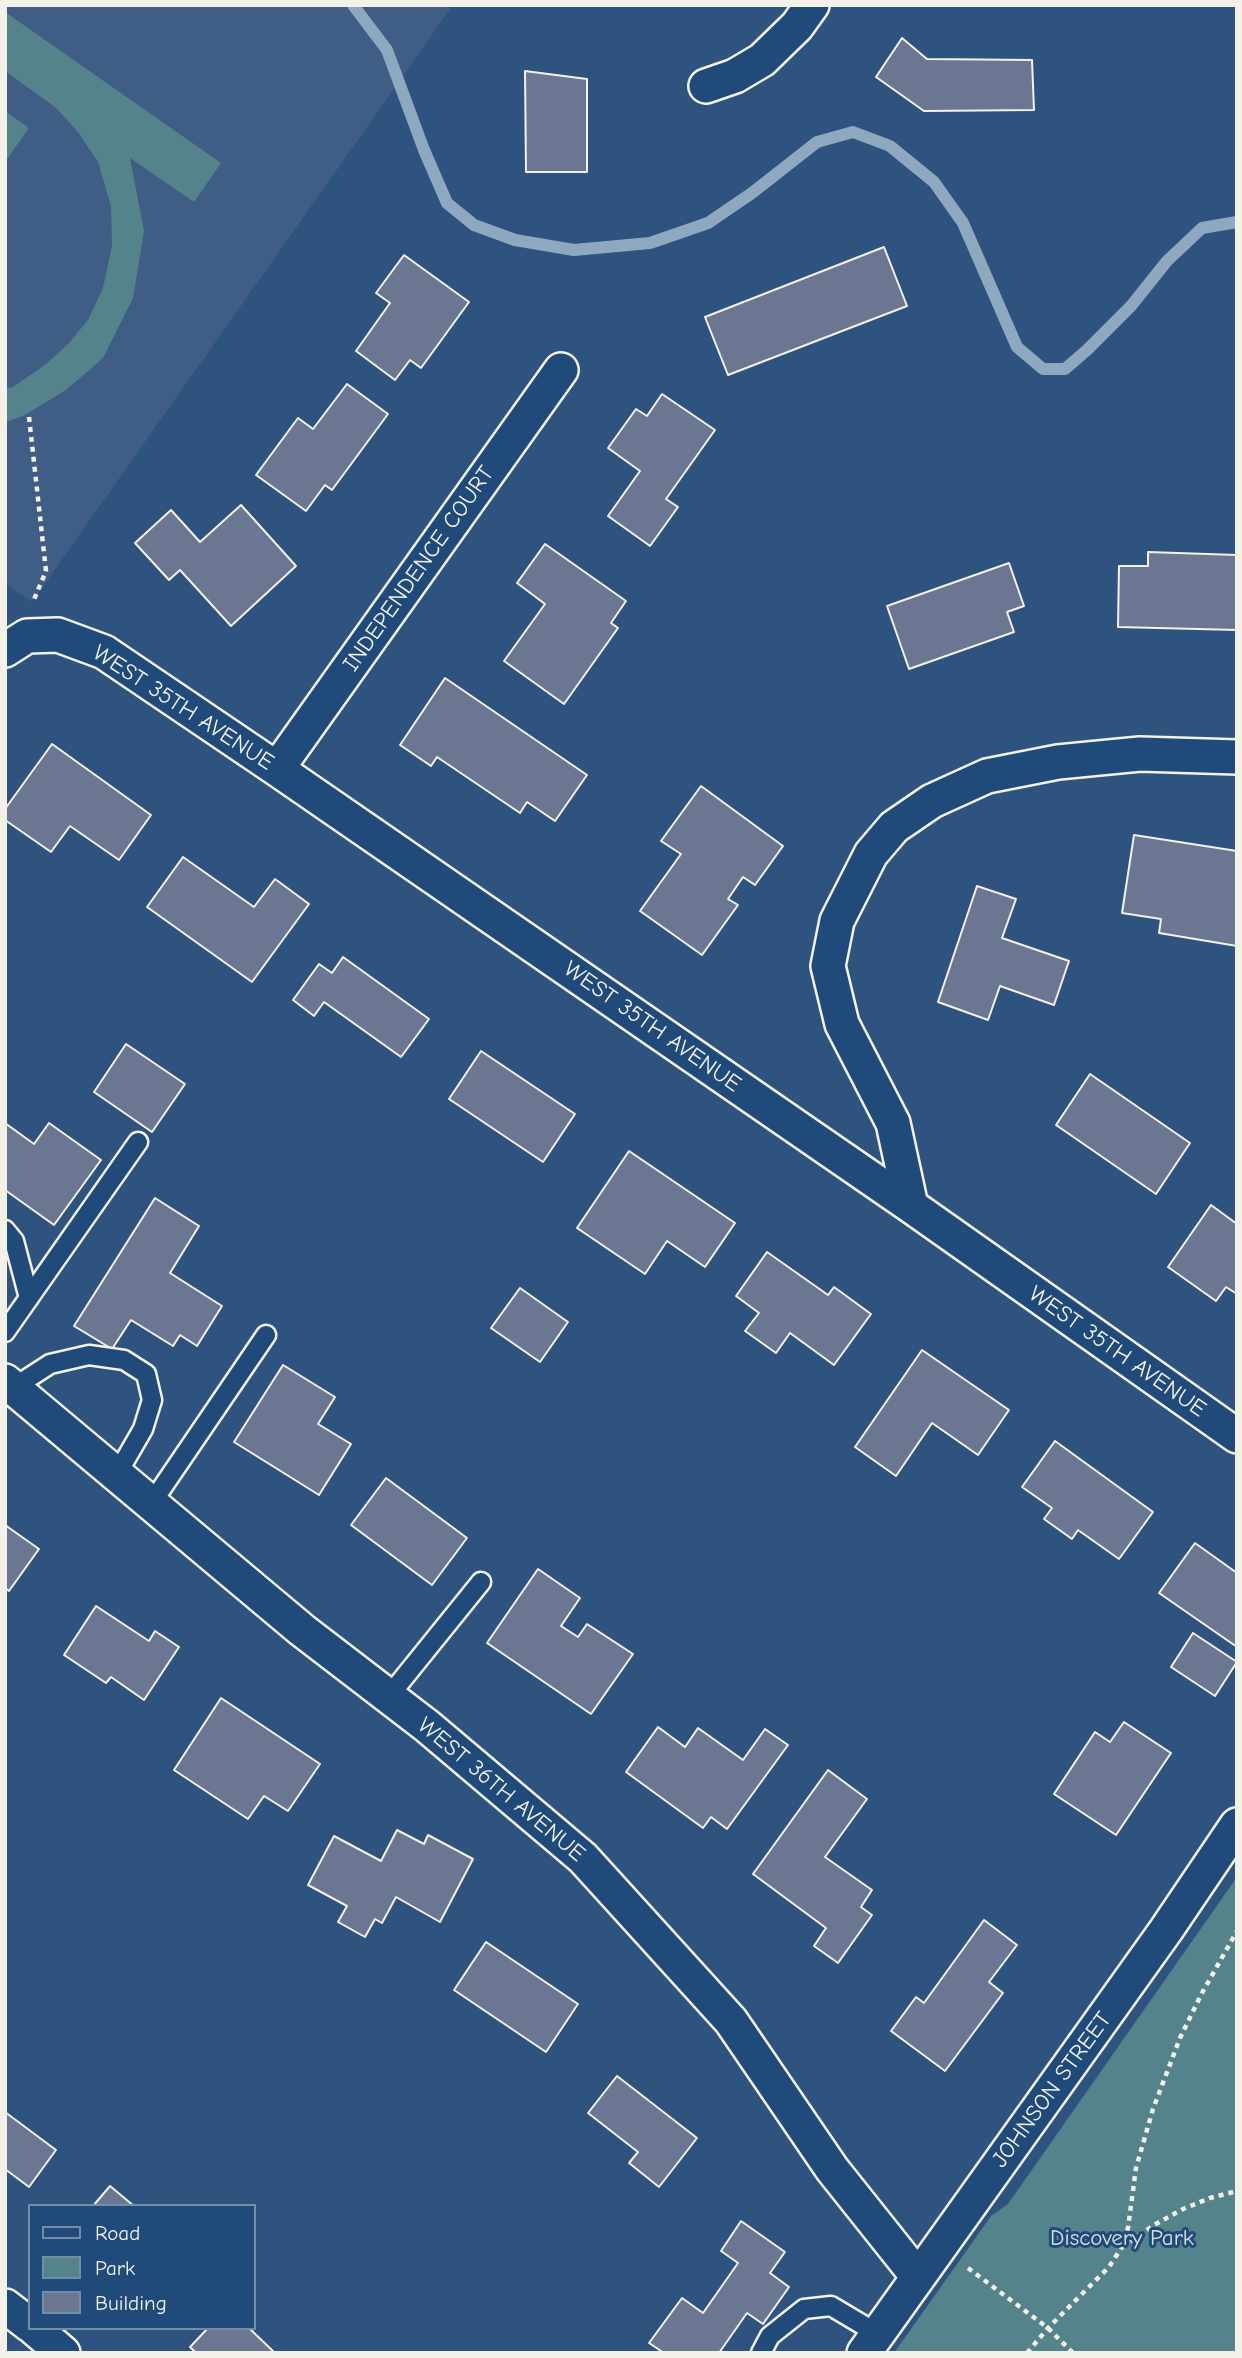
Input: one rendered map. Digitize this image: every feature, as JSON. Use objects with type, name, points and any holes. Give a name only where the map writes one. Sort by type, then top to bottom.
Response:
[{"type":"street","points":[[706,86],[735,76],[762,60],[797,26],[812,5]]},
{"type":"street","name":"INDEPENDENCE COURT","points":[[278,769],[561,370]]},
{"type":"street","name":"WEST 35TH AVENUE","points":[[5,650],[27,636],[58,635],[104,652],[911,1206],[1237,1436]]},
{"type":"street","points":[[911,1206],[893,1123],[842,1024],[828,966],[837,921],[871,854],[894,827],[932,801],[987,776],[1058,762],[1140,754],[1237,757]]},
{"type":"street","name":"WEST 36TH AVENUE","points":[[9,1384],[302,1630],[427,1726],[583,1858],[731,2021],[832,2169],[918,2277]]},
{"type":"street","name":"JOHNSON STREET","points":[[871,2343],[1166,1930],[1237,1825]]},
{"type":"street","points":[[5,2306],[28,2323]]},
{"type":"street","points":[[36,2330],[63,2353]]},
{"type":"lane","points":[[5,1332],[138,1142]]},
{"type":"lane","points":[[5,1230],[14,1241],[29,1298]]},
{"type":"lane","points":[[152,1504],[266,1335]]},
{"type":"lane","points":[[9,1384],[50,1364],[89,1355],[124,1360],[146,1374],[152,1400],[143,1429],[117,1474]]},
{"type":"lane","points":[[388,1696],[481,1582]]},
{"type":"lane","points":[[761,2353],[770,2336],[804,2309],[831,2306],[871,2343]]},
{"type":"path","points":[[29,417],[46,571],[31,607]]},
{"type":"path","points":[[1122,2247],[1128,2228],[1136,2168],[1153,2109],[1202,1993],[1237,1931]]},
{"type":"path","points":[[1027,2353],[1048,2328],[1096,2281],[1122,2247],[1183,2209],[1237,2190]]},
{"type":"path","points":[[940,2246],[1048,2328],[1073,2353]]},
{"type":"shaded area","points":[[5,5],[453,5],[32,602],[5,583]]},
{"type":"green space","points":[[5,12],[221,163],[194,202],[130,158],[144,231],[133,298],[103,358],[66,390],[23,416],[5,422],[5,389],[13,387],[45,365],[69,343],[88,320],[103,288],[112,246],[111,206],[98,162],[78,132],[55,107],[5,71]]},
{"type":"green space","points":[[5,111],[29,128],[5,162]]},
{"type":"green space","name":"Discovery Park","points":[[1237,1877],[1237,2353],[894,2353],[991,2216],[1008,2204]]},
{"type":"building","points":[[902,38],[927,59],[1032,60],[1034,110],[924,111],[876,77]]},
{"type":"building","points":[[525,71],[587,79],[587,172],[526,172]]},
{"type":"building","points":[[884,247],[907,306],[728,375],[705,317]]},
{"type":"building","points":[[404,255],[469,302],[421,368],[410,360],[395,380],[356,351],[390,303],[376,293]]},
{"type":"building","points":[[347,384],[388,414],[332,490],[325,485],[306,511],[256,475],[298,418],[313,429]]},
{"type":"building","points":[[662,394],[715,430],[666,499],[678,507],[650,546],[608,516],[640,471],[608,448],[636,409],[647,416]]},
{"type":"building","points":[[241,505],[296,566],[231,626],[180,570],[169,580],[135,543],[171,510],[200,542]]},
{"type":"building","points":[[545,544],[626,601],[611,623],[618,628],[564,704],[504,661],[545,604],[517,583]]},
{"type":"building","points":[[1148,552],[1237,555],[1237,630],[1118,627],[1119,566],[1148,566]]},
{"type":"building","points":[[1009,563],[1024,606],[1007,612],[1014,632],[909,669],[887,606]]},
{"type":"building","points":[[445,678],[587,775],[555,821],[527,802],[520,813],[437,757],[431,766],[400,745]]},
{"type":"building","points":[[52,744],[151,815],[119,860],[70,826],[51,852],[5,820],[5,809]]},
{"type":"building","points":[[701,786],[783,846],[755,885],[743,877],[728,899],[738,905],[702,955],[640,911],[681,854],[661,841]]},
{"type":"building","points":[[1134,835],[1237,851],[1237,946],[1159,933],[1161,919],[1122,913]]},
{"type":"building","points":[[183,857],[254,907],[275,879],[309,904],[252,982],[147,907]]},
{"type":"building","points":[[977,886],[1016,899],[1002,938],[1069,961],[1054,1005],[1000,986],[988,1020],[938,1002]]},
{"type":"building","points":[[343,957],[429,1019],[401,1057],[324,1002],[314,1016],[293,1000],[319,964],[332,973]]},
{"type":"building","points":[[126,1044],[185,1084],[152,1132],[94,1092]]},
{"type":"building","points":[[481,1051],[575,1114],[543,1162],[449,1099]]},
{"type":"building","points":[[1090,1074],[1190,1143],[1156,1194],[1056,1125]]},
{"type":"building","points":[[5,1123],[34,1144],[49,1123],[101,1160],[54,1225],[5,1190]]},
{"type":"building","points":[[629,1151],[735,1223],[705,1267],[667,1241],[645,1274],[577,1228]]},
{"type":"building","points":[[155,1198],[199,1226],[170,1273],[222,1306],[197,1346],[180,1335],[173,1346],[131,1320],[112,1349],[74,1326]]},
{"type":"building","points":[[1211,1205],[1237,1224],[1237,1294],[1226,1287],[1216,1301],[1168,1267]]},
{"type":"building","points":[[767,1252],[828,1295],[834,1287],[871,1314],[834,1365],[790,1333],[776,1353],[745,1331],[759,1313],[736,1296]]},
{"type":"building","points":[[520,1288],[568,1322],[540,1362],[491,1328]]},
{"type":"building","points":[[922,1350],[1009,1410],[978,1455],[932,1423],[896,1476],[855,1447]]},
{"type":"building","points":[[283,1365],[335,1397],[318,1424],[351,1444],[319,1495],[234,1442]]},
{"type":"building","points":[[1055,1441],[1153,1512],[1119,1559],[1078,1530],[1072,1539],[1044,1519],[1052,1508],[1022,1487]]},
{"type":"building","points":[[386,1478],[467,1538],[432,1585],[351,1525]]},
{"type":"building","points":[[5,1525],[39,1549],[9,1591],[5,1588]]},
{"type":"building","points":[[1195,1543],[1237,1573],[1237,1647],[1159,1593]]},
{"type":"building","points":[[538,1569],[580,1598],[561,1626],[578,1637],[587,1624],[633,1654],[591,1714],[487,1643]]},
{"type":"building","points":[[96,1606],[149,1641],[155,1631],[179,1647],[144,1700],[111,1677],[106,1683],[64,1655]]},
{"type":"building","points":[[1193,1633],[1237,1662],[1215,1696],[1171,1667]]},
{"type":"building","points":[[221,1698],[320,1764],[288,1811],[264,1796],[248,1819],[174,1770]]},
{"type":"building","points":[[1124,1722],[1171,1753],[1116,1835],[1054,1794],[1095,1732],[1110,1742]]},
{"type":"building","points":[[658,1727],[685,1747],[698,1728],[743,1760],[765,1729],[788,1745],[727,1829],[711,1817],[703,1828],[626,1772]]},
{"type":"building","points":[[828,1770],[867,1799],[825,1857],[872,1890],[861,1907],[872,1915],[838,1963],[814,1946],[826,1928],[753,1874]]},
{"type":"building","points":[[397,1830],[424,1844],[428,1835],[473,1859],[440,1922],[396,1897],[382,1923],[375,1919],[365,1937],[338,1922],[347,1906],[308,1885],[334,1836],[381,1861]]},
{"type":"building","points":[[984,1920],[1017,1945],[989,1982],[1003,1993],[945,2071],[891,2031],[916,1997],[924,2003]]},
{"type":"building","points":[[486,1942],[578,2004],[546,2052],[454,1990]]},
{"type":"building","points":[[617,2076],[697,2138],[659,2187],[629,2163],[638,2152],[588,2113]]},
{"type":"building","points":[[5,2112],[56,2150],[29,2187],[5,2169]]},
{"type":"building","points":[[110,2186],[132,2204],[95,2204]]},
{"type":"building","points":[[741,2221],[785,2252],[770,2273],[789,2287],[763,2324],[747,2313],[719,2353],[664,2353],[649,2343],[682,2298],[703,2313],[738,2263],[721,2251]]},
{"type":"building","points":[[206,2330],[251,2330],[275,2353],[196,2353],[190,2347]]},
{"type":"waterway","points":[[353,5],[387,50],[447,203],[474,225],[515,240],[574,250],[650,243],[708,223],[752,193],[817,142],[853,132],[890,146],[934,182],[963,223],[1017,347],[1043,369],[1065,369],[1131,306],[1167,261],[1202,228],[1237,222]]}]
